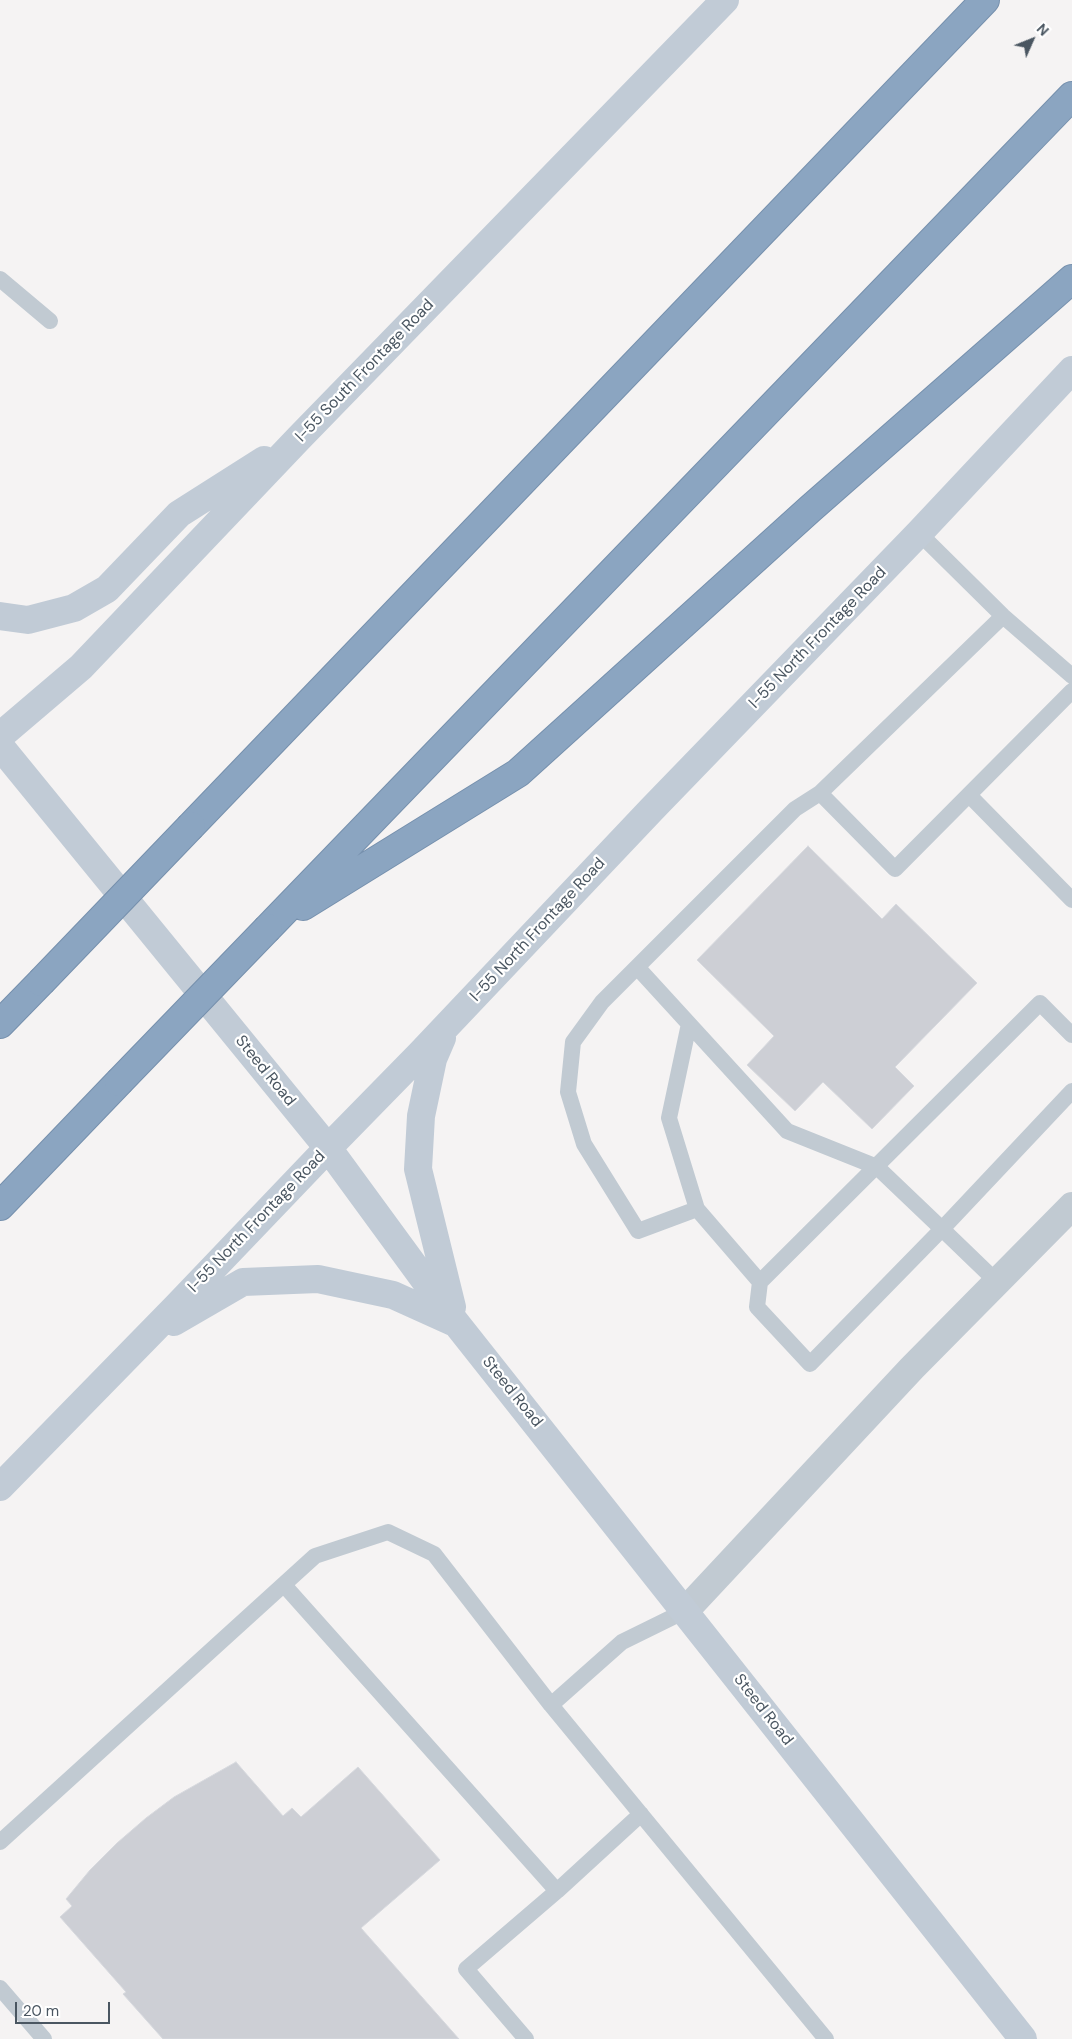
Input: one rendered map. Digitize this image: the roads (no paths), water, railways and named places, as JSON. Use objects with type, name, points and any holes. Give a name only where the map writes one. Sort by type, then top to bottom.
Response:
[{"type":"highway","points":[[0,1024],[970,10],[985,0]]},
{"type":"highway","points":[[0,1206],[1072,96]]},
{"type":"highway","points":[[268,928],[518,773],[810,509],[1072,279]]},
{"type":"street","name":"I-55 South Frontage Road","points":[[0,736],[81,667],[299,438],[725,0]]},
{"type":"street","name":"I-55 North Frontage Road","points":[[0,1488],[446,1027],[652,809],[919,533],[1072,370]]},
{"type":"street","points":[[0,616],[28,620],[74,608],[107,589],[179,514],[299,438]]},
{"type":"street","name":"Steed Road","points":[[0,746],[328,1148],[456,1323],[686,1611],[1023,2039]]},
{"type":"street","points":[[446,1027],[432,1059],[421,1116],[418,1169],[456,1323]]},
{"type":"street","points":[[686,1611],[912,1368],[1072,1206]]},
{"type":"street","points":[[145,1339],[243,1282],[318,1279],[393,1295],[456,1323]]},
{"type":"lane","points":[[0,279],[50,320]]},
{"type":"lane","points":[[919,533],[1003,616],[1072,676]]},
{"type":"lane","points":[[697,1209],[638,1231],[584,1144],[568,1092],[573,1042],[602,1002],[795,809],[820,793],[1003,616]]},
{"type":"lane","points":[[820,793],[895,868],[1072,691]]},
{"type":"lane","points":[[969,795],[1072,900]]},
{"type":"lane","points":[[637,967],[787,1131],[877,1167],[997,1282]]},
{"type":"lane","points":[[1069,1027],[1040,1003],[760,1282],[756,1307],[810,1364],[942,1229],[1072,1091]]},
{"type":"lane","points":[[689,1024],[669,1118],[697,1209],[760,1282]]},
{"type":"lane","points":[[0,1842],[315,1556],[388,1532],[434,1554],[551,1705],[826,2039]]},
{"type":"lane","points":[[284,1585],[557,1891]]},
{"type":"lane","points":[[551,1705],[622,1642],[686,1611]]},
{"type":"lane","points":[[526,2039],[466,1969],[557,1891],[641,1814]]},
{"type":"lane","points":[[0,1988],[44,2039]]}]
